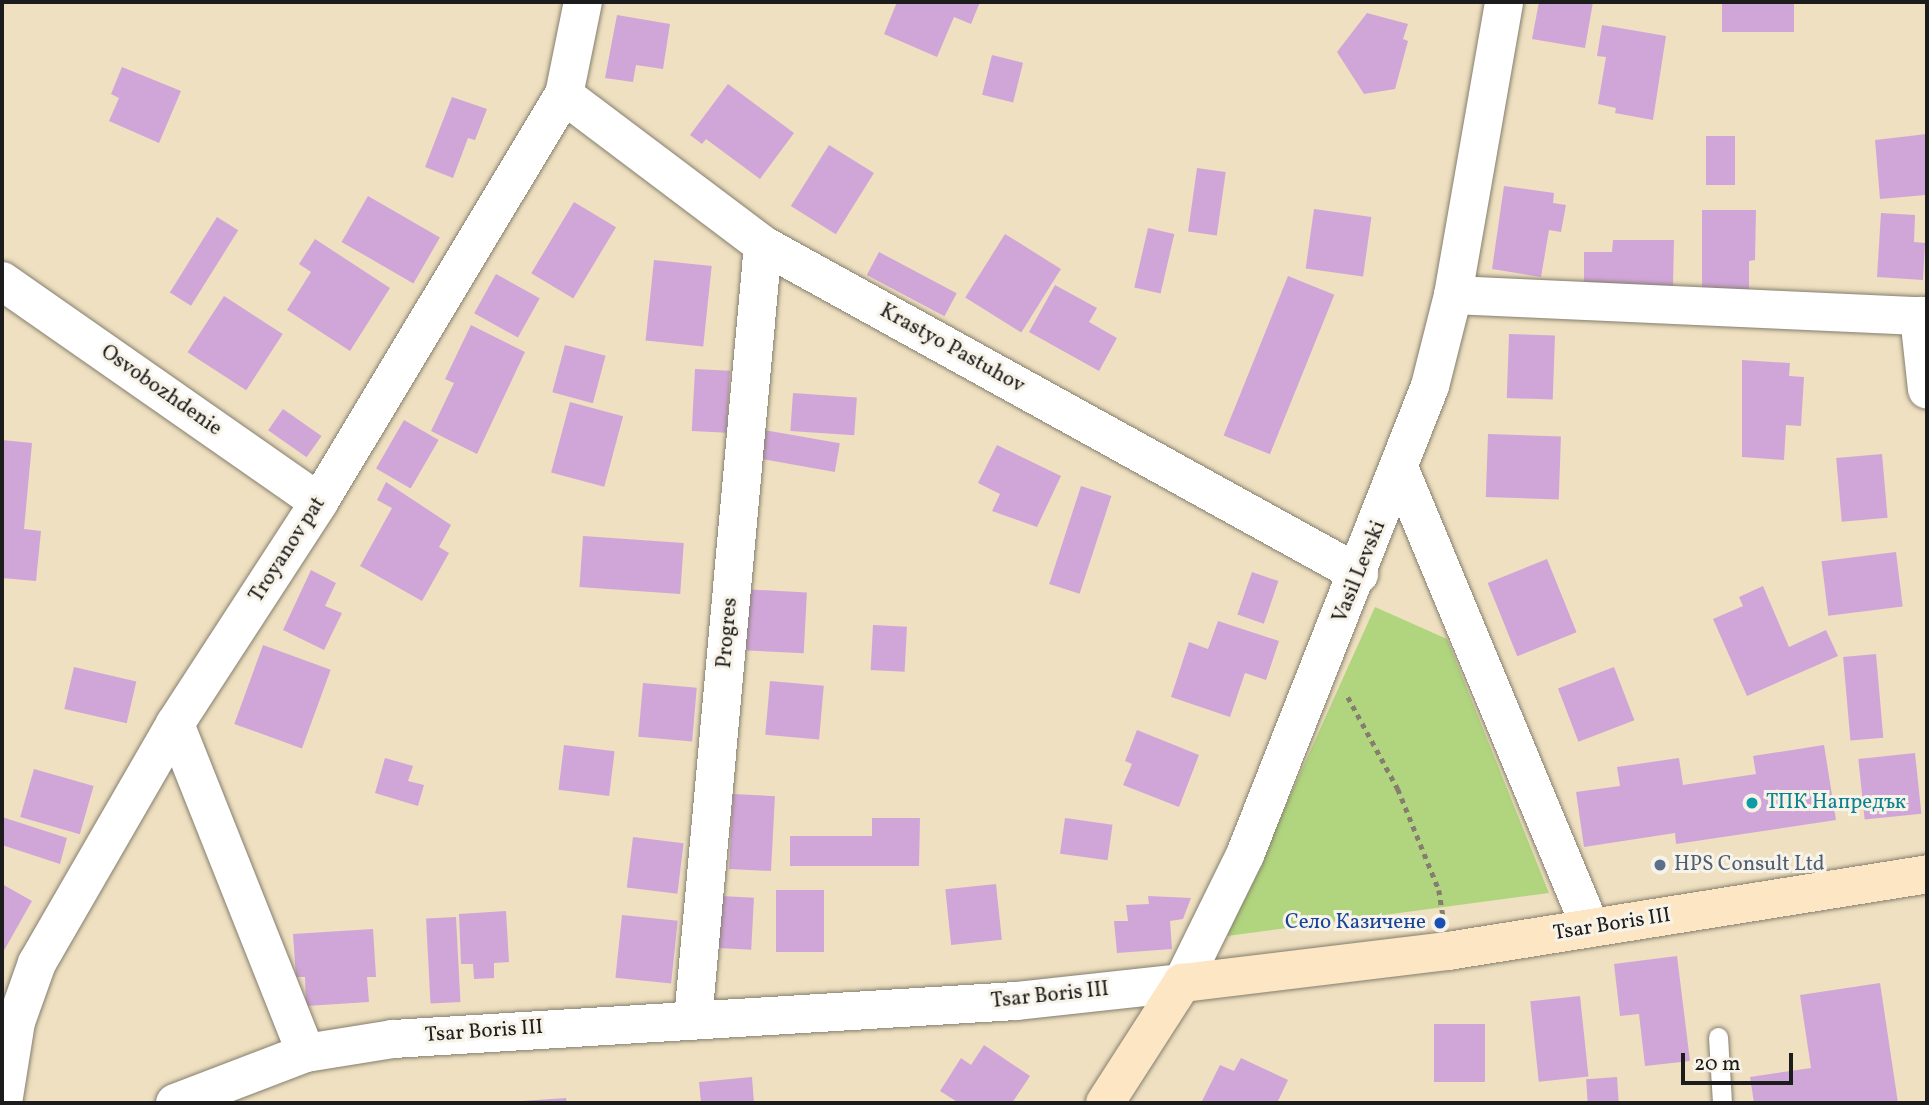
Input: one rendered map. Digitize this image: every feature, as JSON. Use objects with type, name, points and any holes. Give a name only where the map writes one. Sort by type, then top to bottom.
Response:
[{"type":"street","name":"Troyanov pat","points":[[4,1087],[16,1022],[37,963],[175,724],[319,502],[564,95],[583,2]]},
{"type":"street","name":"Vasil Levski","points":[[1105,1103],[1182,983],[1245,855],[1400,470],[1430,386],[1453,295],[1504,2]]},
{"type":"street","name":"Krastyo Pastuhov","points":[[564,95],[763,245],[1359,574]]},
{"type":"street","name":"Progres","points":[[693,1020],[763,245]]},
{"type":"street","name":"Osvobozhdenie","points":[[2,281],[319,502]]},
{"type":"street","points":[[1453,295],[1923,316],[1927,390]]},
{"type":"street","points":[[1400,470],[1591,928]]},
{"type":"street","points":[[175,724],[306,1054]]},
{"type":"street","name":"Tsar Boris III","points":[[175,1103],[306,1054],[393,1039],[1016,1001],[1448,951],[1927,874]]},
{"type":"lane","points":[[1718,1037],[1722,1103]]},
{"type":"path","points":[[1321,668],[1351,700],[1398,789],[1439,890],[1448,951]]},
{"type":"green space","points":[[1375,607],[1447,639],[1549,893],[1227,936]]},
{"type":"building","points":[[897,2],[980,2],[971,24],[954,17],[937,57],[884,34]]},
{"type":"building","points":[[1539,2],[1593,2],[1585,48],[1532,39]]},
{"type":"building","points":[[1722,2],[1794,2],[1794,32],[1722,32]]},
{"type":"building","points":[[1367,13],[1408,24],[1403,39],[1408,41],[1395,89],[1364,94],[1337,52]]},
{"type":"building","points":[[617,15],[670,24],[663,69],[636,65],[633,82],[605,78]]},
{"type":"building","points":[[1602,25],[1666,36],[1653,120],[1615,113],[1616,108],[1598,104],[1606,57],[1597,56]]},
{"type":"building","points":[[992,55],[1023,63],[1013,103],[982,95]]},
{"type":"building","points":[[122,67],[181,91],[159,143],[109,121],[119,98],[111,94]]},
{"type":"building","points":[[728,84],[794,133],[760,179],[706,139],[702,144],[690,135]]},
{"type":"building","points":[[452,97],[487,109],[475,140],[468,138],[453,178],[425,167]]},
{"type":"building","points":[[1927,134],[1925,195],[1880,199],[1875,140]]},
{"type":"building","points":[[1706,136],[1735,136],[1735,185],[1706,185]]},
{"type":"building","points":[[829,145],[874,173],[836,234],[791,206]]},
{"type":"building","points":[[1197,168],[1226,172],[1217,235],[1188,231]]},
{"type":"building","points":[[1504,186],[1554,193],[1553,203],[1566,205],[1561,232],[1549,230],[1541,277],[1492,269]]},
{"type":"building","points":[[368,196],[440,238],[413,283],[342,242]]},
{"type":"building","points":[[574,202],[616,227],[573,298],[531,273]]},
{"type":"building","points":[[1314,209],[1371,217],[1363,276],[1306,268]]},
{"type":"building","points":[[1702,210],[1756,210],[1755,260],[1749,261],[1749,289],[1702,289]]},
{"type":"building","points":[[1881,213],[1915,215],[1914,242],[1925,243],[1923,280],[1877,277]]},
{"type":"building","points":[[217,217],[238,230],[191,306],[170,292]]},
{"type":"building","points":[[1148,228],[1174,234],[1161,294],[1134,287]]},
{"type":"building","points":[[1005,234],[1061,269],[1021,333],[965,298]]},
{"type":"building","points":[[315,239],[390,288],[350,351],[287,310],[311,272],[299,264]]},
{"type":"building","points":[[1613,240],[1674,240],[1673,286],[1584,285],[1584,252],[1612,252]]},
{"type":"building","points":[[879,252],[957,293],[944,316],[867,275]]},
{"type":"building","points":[[654,260],[712,266],[703,347],[646,341]]},
{"type":"building","points":[[496,274],[540,298],[518,338],[474,313]]},
{"type":"building","points":[[1288,276],[1334,295],[1270,454],[1224,435]]},
{"type":"building","points":[[1055,285],[1097,308],[1089,322],[1117,338],[1099,371],[1029,332]]},
{"type":"building","points":[[224,296],[283,334],[246,390],[188,352]]},
{"type":"building","points":[[471,325],[525,352],[477,454],[431,431],[454,383],[445,379]]},
{"type":"building","points":[[1509,334],[1555,336],[1553,400],[1507,398]]},
{"type":"building","points":[[565,345],[606,356],[593,403],[552,392]]},
{"type":"building","points":[[1742,360],[1790,363],[1789,376],[1804,377],[1801,426],[1786,425],[1784,460],[1742,457]]},
{"type":"building","points":[[695,369],[730,371],[727,433],[692,431]]},
{"type":"building","points":[[793,393],[857,397],[854,435],[790,431]]},
{"type":"building","points":[[570,402],[623,416],[604,487],[551,473]]},
{"type":"building","points":[[283,409],[322,436],[307,457],[268,430]]},
{"type":"building","points":[[404,420],[439,440],[411,488],[376,468]]},
{"type":"building","points":[[764,430],[840,443],[835,472],[759,459]]},
{"type":"building","points":[[1488,434],[1561,437],[1559,500],[1486,497]]},
{"type":"building","points":[[2,440],[32,443],[24,529],[41,531],[36,581],[2,578]]},
{"type":"building","points":[[997,445],[1061,476],[1037,527],[992,511],[1000,494],[978,483]]},
{"type":"building","points":[[1882,454],[1888,518],[1842,522],[1836,458]]},
{"type":"building","points":[[386,482],[451,525],[439,547],[449,553],[422,601],[360,566],[392,508],[377,500]]},
{"type":"building","points":[[1081,486],[1111,496],[1080,594],[1049,584]]},
{"type":"building","points":[[583,536],[684,543],[680,594],[579,587]]},
{"type":"building","points":[[1896,552],[1903,607],[1828,616],[1822,561]]},
{"type":"building","points":[[1547,559],[1577,632],[1517,656],[1488,583]]},
{"type":"building","points":[[311,570],[336,583],[325,606],[342,613],[324,650],[283,630]]},
{"type":"building","points":[[1252,572],[1278,581],[1264,624],[1237,615]]},
{"type":"building","points":[[1763,586],[1789,647],[1826,630],[1838,656],[1747,696],[1713,619],[1743,606],[1739,597]]},
{"type":"building","points":[[741,589],[807,592],[804,653],[738,650]]},
{"type":"building","points":[[1218,621],[1279,641],[1266,680],[1245,673],[1230,717],[1171,697],[1189,642],[1208,649]]},
{"type":"building","points":[[873,625],[907,627],[905,672],[871,670]]},
{"type":"building","points":[[263,645],[331,670],[302,749],[234,724]]},
{"type":"building","points":[[1876,654],[1883,738],[1850,741],[1843,657]]},
{"type":"building","points":[[74,667],[136,681],[127,723],[64,709]]},
{"type":"building","points":[[1614,667],[1634,720],[1578,742],[1558,689]]},
{"type":"building","points":[[770,681],[824,686],[819,740],[765,735]]},
{"type":"building","points":[[643,683],[697,688],[692,742],[638,737]]},
{"type":"building","points":[[1137,730],[1199,755],[1179,807],[1123,785],[1132,764],[1125,761]]},
{"type":"building","points":[[564,745],[615,751],[609,796],[559,790]]},
{"type":"building","name":"ТПК Напредък","points":[[1824,745],[1836,820],[1676,844],[1675,833],[1584,847],[1576,792],[1620,786],[1617,767],[1679,758],[1683,785],[1756,774],[1753,756]]},
{"type":"building","points":[[1915,753],[1921,814],[1865,820],[1858,759]]},
{"type":"building","points":[[385,758],[413,766],[408,781],[424,785],[418,806],[375,793]]},
{"type":"building","points":[[34,769],[94,786],[80,834],[20,817]]},
{"type":"building","points":[[733,794],[775,796],[771,871],[729,869]]},
{"type":"building","points":[[2,817],[67,838],[60,864],[2,845]]},
{"type":"building","points":[[872,818],[920,818],[919,866],[790,866],[790,836],[872,836]]},
{"type":"building","points":[[1065,818],[1113,825],[1108,860],[1060,854]]},
{"type":"building","points":[[633,837],[684,843],[677,894],[627,888]]},
{"type":"building","points":[[2,884],[32,901],[2,954]]},
{"type":"building","points":[[996,884],[1002,940],[951,945],[945,889]]},
{"type":"building","points":[[776,890],[824,890],[824,952],[776,952]]},
{"type":"building","points":[[721,896],[754,898],[751,950],[718,948]]},
{"type":"building","points":[[1148,896],[1191,898],[1183,919],[1170,921],[1172,949],[1117,953],[1114,921],[1128,921],[1126,905],[1149,904]]},
{"type":"building","points":[[506,911],[509,962],[494,963],[494,978],[474,979],[473,964],[461,964],[459,914]]},
{"type":"building","points":[[622,915],[678,921],[671,984],[615,978]]},
{"type":"building","points":[[456,917],[460,1002],[430,1003],[426,919]]},
{"type":"building","points":[[373,929],[376,977],[367,977],[369,1002],[306,1006],[305,977],[296,977],[293,934]]},
{"type":"building","points":[[1677,956],[1690,1061],[1645,1066],[1639,1014],[1620,1016],[1614,964]]},
{"type":"building","points":[[1880,983],[1898,1103],[1754,1103],[1750,1077],[1811,1068],[1800,995]]},
{"type":"building","points":[[1580,996],[1588,1077],[1539,1082],[1530,1001]]},
{"type":"building","points":[[1434,1024],[1485,1024],[1485,1082],[1434,1082]]},
{"type":"building","points":[[984,1045],[1030,1076],[1012,1103],[959,1103],[940,1091],[961,1058],[971,1065]]},
{"type":"building","points":[[1241,1058],[1288,1080],[1277,1103],[1201,1103],[1220,1065],[1234,1071]]},
{"type":"building","points":[[752,1077],[754,1103],[701,1103],[699,1082]]},
{"type":"building","points":[[1617,1077],[1619,1103],[1588,1103],[1586,1079]]},
{"type":"building","points":[[566,1098],[567,1103],[522,1103],[522,1101]]},
{"type":"place","name":"ТПК Напредък","points":[[1752,803]]},
{"type":"place","name":"HPS Consult Ltd","points":[[1660,865]]},
{"type":"place","name":"Село Казичене","points":[[1440,923]]}]
